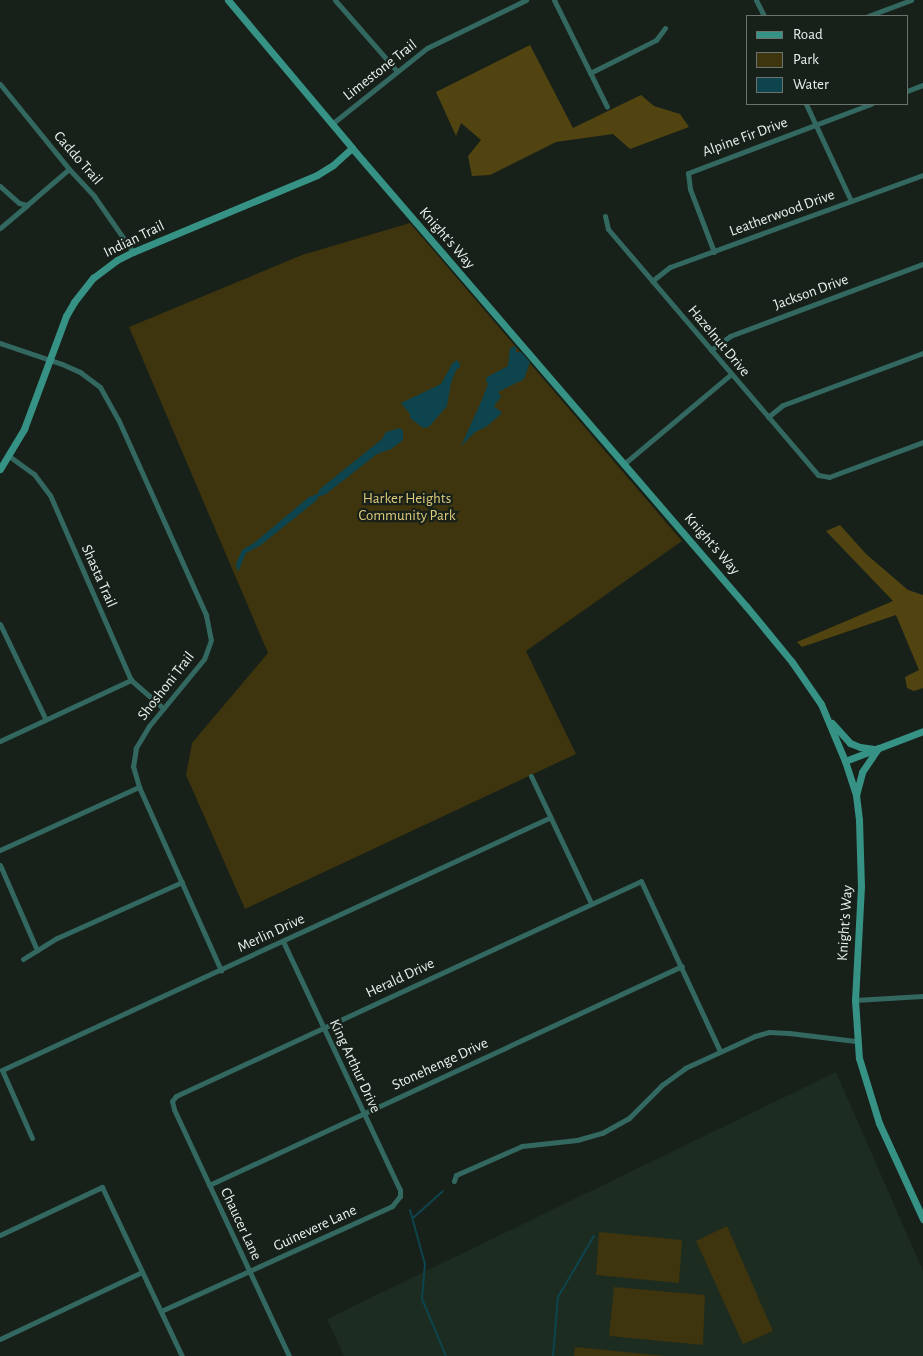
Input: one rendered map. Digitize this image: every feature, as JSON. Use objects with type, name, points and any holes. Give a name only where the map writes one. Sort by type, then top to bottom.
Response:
[{"type":"main road","name":"Knight's Way","points":[[228,0],[334,123],[352,148],[625,463],[775,640],[808,684],[829,720],[856,795],[862,858],[855,1000],[856,1041],[879,1123],[923,1219]]},
{"type":"main road","name":"Indian Trail","points":[[0,469],[24,430],[74,302],[99,274],[133,252],[317,175],[333,165],[352,148]]},
{"type":"main road","points":[[829,720],[850,743],[860,748],[876,749]]},
{"type":"main road","points":[[845,761],[923,731]]},
{"type":"main road","points":[[856,795],[862,772],[876,749]]},
{"type":"street","points":[[335,0],[397,71]]},
{"type":"street","name":"Limestone Trail","points":[[334,123],[427,48],[526,0]]},
{"type":"street","points":[[554,0],[607,107]]},
{"type":"street","points":[[756,0],[764,15]]},
{"type":"street","points":[[871,15],[911,0]]},
{"type":"street","points":[[590,73],[656,40],[665,28]]},
{"type":"street","name":"Caddo Trail","points":[[0,84],[68,169],[94,196],[133,252]]},
{"type":"street","points":[[908,90],[923,84]]},
{"type":"street","points":[[806,105],[851,201]]},
{"type":"street","name":"Alpine Fir Drive","points":[[714,252],[687,176],[690,171],[868,105]]},
{"type":"street","points":[[0,228],[68,169]]},
{"type":"street","name":"Leatherwood Drive","points":[[652,280],[670,267],[923,175]]},
{"type":"street","points":[[0,186],[19,203],[27,205]]},
{"type":"street","name":"Hazelnut Drive","points":[[605,216],[608,229],[818,475],[822,477],[923,442]]},
{"type":"street","name":"Jackson Drive","points":[[711,350],[719,342],[730,336],[923,264]]},
{"type":"street","name":"Shoshoni Trail","points":[[0,342],[62,364],[90,378],[100,387],[206,615],[211,640],[206,654],[163,708],[136,748],[133,766],[138,787],[221,970]]},
{"type":"street","points":[[768,417],[784,405],[923,353]]},
{"type":"street","points":[[625,463],[731,374]]},
{"type":"street","name":"Shasta Trail","points":[[9,456],[34,474],[50,495],[131,680],[163,708]]},
{"type":"street","points":[[0,624],[46,720]]},
{"type":"street","points":[[0,741],[131,680]]},
{"type":"street","points":[[531,776],[591,903]]},
{"type":"street","points":[[0,850],[138,787]]},
{"type":"street","name":"Merlin Drive","points":[[32,1138],[2,1070],[551,817]]},
{"type":"street","points":[[0,865],[37,950]]},
{"type":"street","name":"Herald Drive","points":[[172,1101],[176,1096],[640,881],[682,966]]},
{"type":"street","points":[[23,959],[57,938],[182,882]]},
{"type":"street","name":"King Arthur Drive","points":[[283,941],[400,1190],[397,1201]]},
{"type":"street","points":[[682,966],[720,1051]]},
{"type":"street","name":"Stonehenge Drive","points":[[209,1185],[682,966]]},
{"type":"street","points":[[855,1000],[923,996]]},
{"type":"street","points":[[454,1181],[456,1175],[522,1146],[577,1140],[602,1133],[629,1118],[672,1076],[720,1051],[755,1036],[769,1032],[856,1041]]},
{"type":"street","name":"Chaucer Lane","points":[[172,1101],[174,1109],[289,1356]]},
{"type":"street","points":[[0,1235],[102,1187],[182,1356]]},
{"type":"street","name":"Guinevere Lane","points":[[161,1312],[250,1272],[397,1201]]},
{"type":"street","points":[[0,1340],[142,1272]]},
{"type":"shaded area","points":[[530,45],[573,128],[641,95],[654,106],[680,114],[689,127],[630,149],[613,134],[556,142],[490,175],[472,176],[468,156],[481,140],[461,123],[456,136],[436,92]]},
{"type":"shaded area","points":[[840,525],[866,554],[908,590],[923,595],[923,688],[914,691],[907,688],[905,677],[919,670],[896,615],[802,647],[797,642],[893,601],[826,531]]},
{"type":"shaded area","points":[[836,1072],[923,1271],[923,1356],[344,1356],[327,1319]]},
{"type":"green space","name":"Harker Heights Community Park","points":[[410,223],[682,541],[526,651],[576,754],[245,909],[186,775],[192,743],[268,653],[129,327],[302,255]]},
{"type":"green space","points":[[727,1226],[773,1331],[743,1344],[696,1241]]},
{"type":"green space","points":[[599,1232],[682,1240],[679,1283],[596,1275]]},
{"type":"green space","points":[[614,1287],[705,1295],[703,1345],[609,1336]]},
{"type":"green space","points":[[575,1347],[665,1356],[574,1356]]},
{"type":"water","points":[[516,346],[516,352],[521,352],[530,362],[524,379],[498,392],[501,397],[494,406],[502,413],[486,427],[475,432],[461,446],[488,384],[486,381],[487,377],[508,366],[510,348]]},
{"type":"water","points":[[457,360],[461,366],[456,370],[451,383],[447,406],[429,427],[423,428],[410,418],[410,414],[401,403],[441,384],[452,364]]},
{"type":"water","points":[[400,428],[403,431],[403,440],[391,449],[377,454],[326,494],[318,497],[317,500],[261,545],[246,553],[238,572],[236,564],[242,550],[254,543],[309,497],[317,494],[320,489],[382,439],[386,432]]},
{"type":"waterway","points":[[413,1218],[443,1191]]},
{"type":"waterway","points":[[410,1210],[425,1264],[422,1299],[446,1356]]},
{"type":"waterway","points":[[553,1356],[558,1297],[594,1236]]}]
